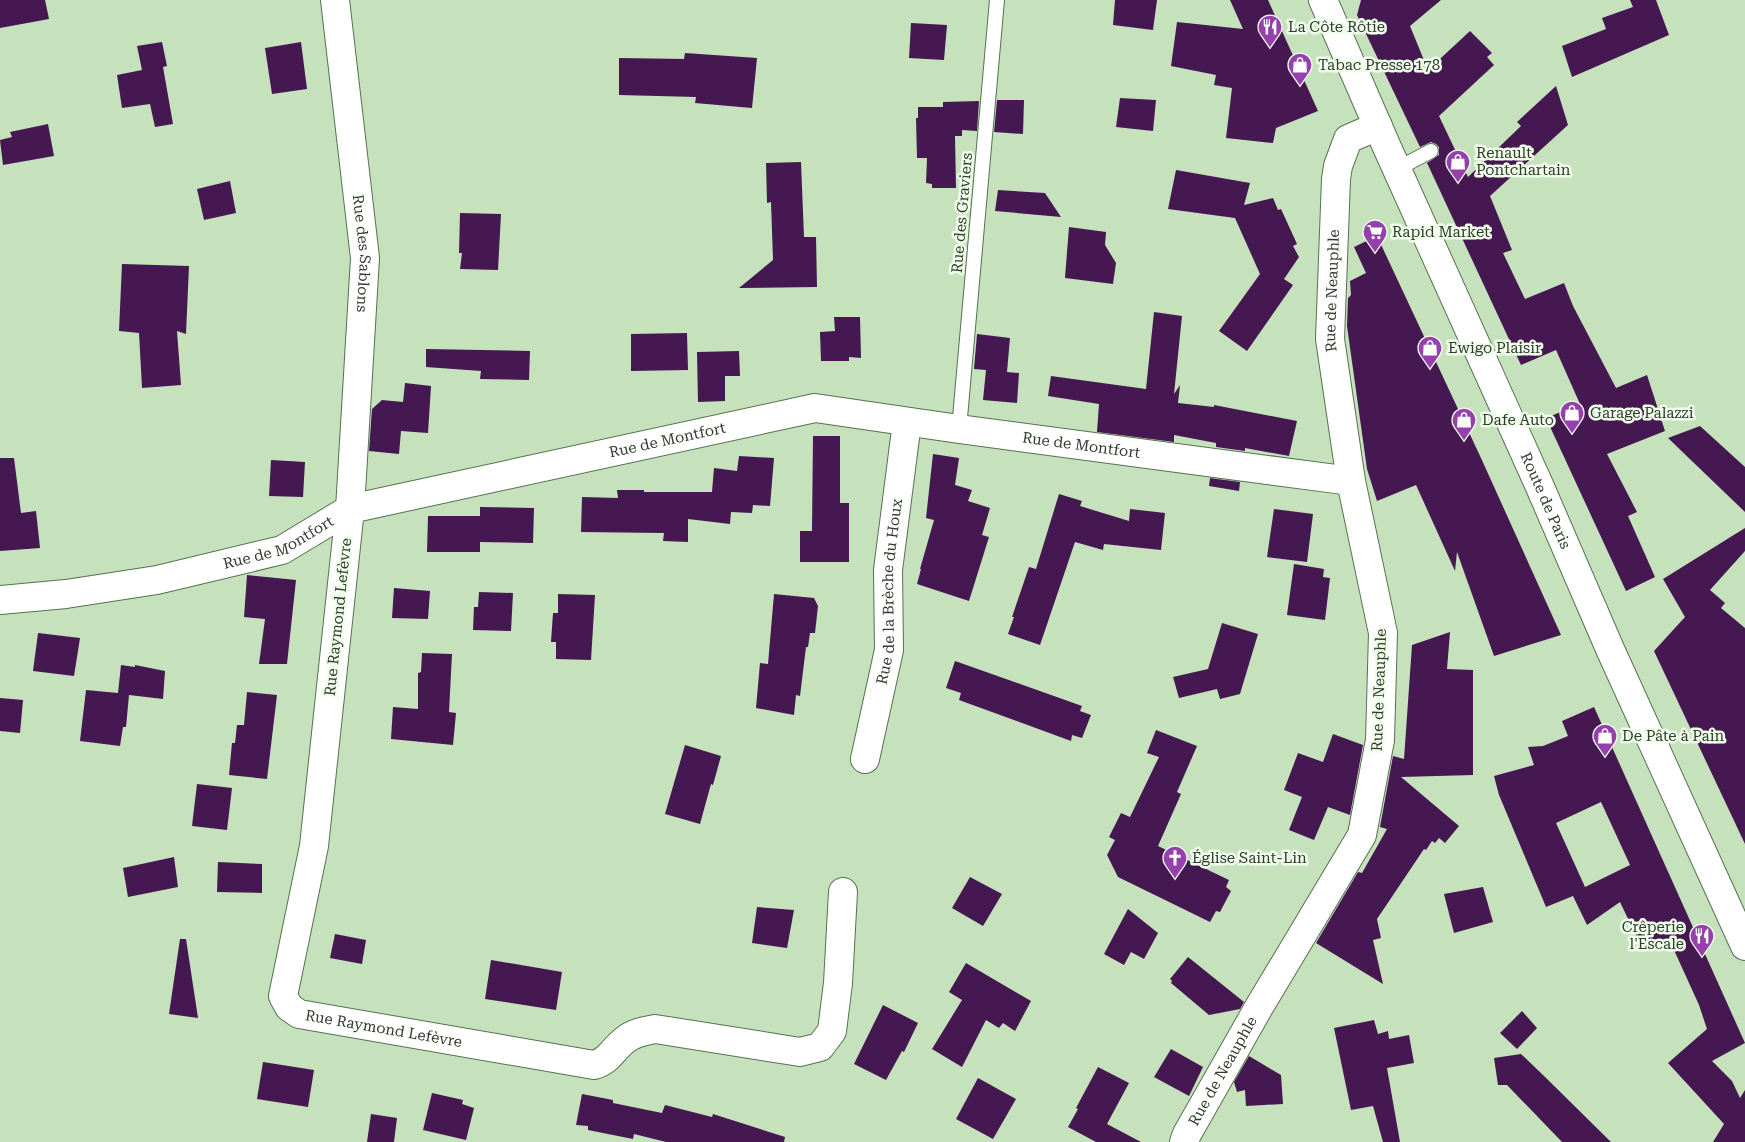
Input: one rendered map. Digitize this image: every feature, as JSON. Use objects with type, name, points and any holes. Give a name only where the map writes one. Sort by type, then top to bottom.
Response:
[{"type":"street","name":"Rue des Sablons","points":[[335,0],[365,258],[350,509]]},
{"type":"street","name":"Route de Paris","points":[[1324,0],[1610,649],[1745,946]]},
{"type":"street","name":"Rue de Neauphle","points":[[1184,1142],[1259,1007],[1362,835],[1380,740],[1383,633],[1351,481],[1330,339],[1338,166],[1348,140],[1378,126]]},
{"type":"street","name":"Rue de Montfort","points":[[0,600],[66,594],[157,580],[282,550],[350,509],[815,408],[1351,481]]},
{"type":"street","name":"Rue de la Brèche du Houx","points":[[865,759],[890,650],[888,570],[907,422]]},
{"type":"street","name":"Rue Raymond Lefèvre","points":[[350,509],[314,846],[283,996],[289,1008],[299,1014],[594,1065],[603,1063],[624,1040],[638,1033],[655,1029],[800,1052],[820,1047],[832,1030],[838,983],[842,892]]},
{"type":"lane","name":"Rue des Graviers","points":[[960,429],[997,0]]},
{"type":"lane","points":[[1397,169],[1431,151]]},
{"type":"building","points":[[0,0],[45,0],[49,19],[0,28]]},
{"type":"building","points":[[1115,0],[1157,0],[1153,30],[1113,25]]},
{"type":"building","points":[[1230,0],[1268,0],[1318,111],[1276,128],[1273,143],[1226,138],[1232,88],[1214,85],[1216,75],[1171,66],[1177,22],[1243,29]]},
{"type":"building","points":[[1361,0],[1441,0],[1410,26],[1428,70],[1470,31],[1492,53],[1487,57],[1494,65],[1439,116],[1468,177],[1521,126],[1517,122],[1556,86],[1568,125],[1490,196],[1512,250],[1503,253],[1525,299],[1564,283],[1573,306],[1616,388],[1647,375],[1665,431],[1607,454],[1637,512],[1628,516],[1655,577],[1626,591],[1546,418],[1580,404],[1556,350],[1521,365],[1427,163],[1439,155],[1439,147],[1431,142],[1420,147],[1357,15]]},
{"type":"building","points":[[1630,0],[1656,0],[1669,35],[1572,77],[1562,46],[1606,29],[1602,18],[1633,7]]},
{"type":"building","points":[[911,23],[947,25],[944,60],[909,58]]},
{"type":"building","points":[[162,42],[167,66],[163,67],[173,124],[155,127],[150,104],[122,108],[117,75],[142,70],[137,46]]},
{"type":"building","points":[[301,42],[307,89],[272,94],[265,48]]},
{"type":"building","points":[[685,53],[757,58],[752,108],[695,103],[696,97],[619,95],[619,58],[684,59]]},
{"type":"building","points":[[1120,98],[1156,100],[1153,131],[1116,127]]},
{"type":"building","points":[[997,100],[1024,100],[1023,134],[994,132]]},
{"type":"building","points":[[979,101],[977,131],[962,130],[962,136],[955,136],[956,188],[932,188],[932,184],[926,183],[927,158],[917,158],[916,118],[918,118],[918,107],[943,107],[943,102]]},
{"type":"building","points":[[48,124],[54,156],[3,165],[0,140],[12,137],[10,132]]},
{"type":"building","points":[[801,162],[804,237],[816,237],[817,287],[739,288],[773,260],[771,202],[767,203],[766,163]]},
{"type":"building","points":[[1176,170],[1250,183],[1244,205],[1273,198],[1278,210],[1281,209],[1297,244],[1293,246],[1299,257],[1284,279],[1293,285],[1247,351],[1219,331],[1260,274],[1235,218],[1168,209]]},
{"type":"building","points":[[230,181],[236,213],[204,220],[197,189]]},
{"type":"building","points":[[998,190],[1045,193],[1061,217],[995,211]]},
{"type":"building","points":[[460,213],[501,214],[498,270],[460,269],[462,253],[459,253]]},
{"type":"building","points":[[1069,227],[1106,232],[1105,245],[1116,263],[1113,284],[1065,278]]},
{"type":"building","points":[[1377,236],[1561,635],[1494,656],[1457,552],[1455,571],[1416,485],[1377,501],[1367,469],[1347,326],[1348,298],[1351,295],[1350,281],[1366,273],[1354,247]]},
{"type":"building","points":[[122,264],[189,266],[186,334],[177,331],[181,385],[142,388],[139,333],[119,331]]},
{"type":"building","points":[[1154,312],[1182,316],[1174,394],[1180,385],[1178,403],[1214,407],[1214,405],[1297,421],[1289,456],[1245,448],[1245,451],[1216,447],[1216,443],[1174,435],[1174,442],[1097,432],[1099,404],[1048,396],[1051,376],[1146,389]]},
{"type":"building","points":[[834,317],[860,317],[861,358],[849,357],[849,361],[821,361],[820,332],[835,331]]},
{"type":"building","points":[[687,333],[688,370],[631,371],[631,334]]},
{"type":"building","points":[[977,334],[1010,338],[1007,372],[1019,373],[1017,403],[983,400],[986,370],[974,369]]},
{"type":"building","points":[[426,349],[530,351],[529,380],[480,379],[481,371],[426,367]]},
{"type":"building","points":[[739,351],[740,376],[725,376],[725,401],[698,402],[697,352]]},
{"type":"building","points":[[405,383],[431,386],[428,433],[401,431],[399,454],[369,451],[372,409],[382,400],[403,402]]},
{"type":"building","points":[[1700,426],[1745,467],[1745,512],[1668,438]]},
{"type":"building","points":[[813,436],[840,436],[840,503],[849,503],[849,562],[800,562],[800,531],[812,531]]},
{"type":"building","points":[[933,454],[959,458],[955,485],[972,490],[968,501],[990,508],[982,535],[989,537],[969,601],[917,584],[934,520],[926,518]]},
{"type":"building","points":[[739,456],[774,458],[770,506],[753,505],[752,513],[731,512],[730,524],[688,519],[688,542],[663,541],[664,533],[581,532],[582,497],[618,498],[617,490],[712,492],[714,468],[737,471]]},
{"type":"building","points":[[0,458],[14,458],[21,513],[36,511],[40,548],[0,551]]},
{"type":"building","points":[[271,460],[305,462],[303,497],[269,496]]},
{"type":"building","points":[[1210,478],[1240,482],[1239,491],[1209,486]]},
{"type":"building","points":[[1059,494],[1082,501],[1080,506],[1129,521],[1130,509],[1165,513],[1161,550],[1104,544],[1103,550],[1075,542],[1040,645],[1008,634],[1029,567],[1036,569]]},
{"type":"building","points":[[480,507],[534,508],[533,543],[480,542],[480,552],[427,552],[428,516],[480,516]]},
{"type":"building","points":[[1274,509],[1313,514],[1307,562],[1267,557]]},
{"type":"building","points":[[1745,528],[1745,551],[1710,590],[1725,603],[1721,608],[1745,628],[1745,844],[1654,651],[1685,617],[1663,579]]},
{"type":"building","points":[[1294,564],[1324,569],[1323,577],[1330,578],[1325,620],[1287,615]]},
{"type":"building","points":[[247,575],[296,580],[287,664],[259,664],[265,619],[244,617]]},
{"type":"building","points":[[394,588],[430,591],[428,619],[392,618]]},
{"type":"building","points":[[479,592],[513,593],[511,631],[473,630],[474,607],[478,607]]},
{"type":"building","points":[[558,594],[595,595],[591,660],[556,659],[556,642],[551,642],[553,613],[558,613]]},
{"type":"building","points":[[774,594],[814,598],[818,606],[815,633],[810,633],[808,647],[806,647],[800,696],[796,695],[794,715],[756,708],[760,663],[768,664]]},
{"type":"building","points":[[1222,623],[1258,634],[1240,694],[1220,699],[1217,689],[1179,698],[1173,677],[1208,669]]},
{"type":"building","points":[[1450,632],[1447,669],[1473,670],[1473,775],[1401,777],[1459,826],[1445,843],[1439,838],[1435,843],[1432,841],[1426,850],[1424,849],[1377,919],[1381,938],[1373,940],[1383,984],[1316,943],[1358,872],[1362,873],[1387,829],[1380,827],[1393,756],[1404,759],[1412,645]]},
{"type":"building","points":[[38,633],[80,638],[74,676],[33,671]]},
{"type":"building","points":[[422,653],[452,654],[449,712],[456,713],[453,745],[391,739],[393,707],[418,709],[418,673],[421,672]]},
{"type":"building","points":[[955,661],[1082,706],[1080,711],[1091,715],[1082,738],[1072,735],[1071,741],[959,700],[961,693],[946,688]]},
{"type":"building","points":[[121,665],[135,667],[135,665],[165,671],[163,699],[129,695],[126,727],[123,727],[120,746],[80,741],[86,690],[118,693]]},
{"type":"building","points":[[247,692],[277,695],[267,779],[229,775],[232,743],[235,743],[237,725],[244,725]]},
{"type":"building","points":[[0,698],[23,700],[20,733],[0,731]]},
{"type":"building","points":[[1594,707],[1745,1043],[1712,1061],[1732,1081],[1740,1098],[1745,1090],[1745,1142],[1713,1142],[1724,1124],[1668,1063],[1707,1029],[1699,1005],[1674,950],[1660,939],[1642,948],[1620,902],[1587,925],[1573,896],[1546,907],[1499,795],[1494,776],[1534,765],[1528,747],[1543,746],[1568,736],[1562,721]],"holes":[[[1601,802],[1630,865],[1585,887],[1556,823]]]},
{"type":"building","points":[[1156,730],[1197,746],[1177,792],[1181,794],[1158,846],[1229,880],[1226,887],[1231,891],[1220,912],[1216,911],[1210,922],[1118,877],[1107,855],[1115,840],[1109,837],[1121,813],[1130,817],[1159,757],[1147,753]]},
{"type":"building","points":[[1333,734],[1363,745],[1350,815],[1328,807],[1314,840],[1289,830],[1302,797],[1284,790],[1298,753],[1323,762]]},
{"type":"building","points":[[685,745],[721,756],[700,824],[665,814]]},
{"type":"building","points":[[197,784],[232,788],[227,830],[192,826]]},
{"type":"building","points":[[174,857],[178,887],[128,897],[123,868]]},
{"type":"building","points":[[218,862],[262,864],[262,893],[217,892]]},
{"type":"building","points":[[970,877],[1002,894],[983,926],[952,908]]},
{"type":"building","points":[[1483,887],[1493,922],[1454,933],[1444,894]]},
{"type":"building","points":[[757,907],[794,910],[787,948],[752,943]]},
{"type":"building","points":[[1128,909],[1158,933],[1144,959],[1131,952],[1124,965],[1104,954]]},
{"type":"building","points":[[335,934],[366,940],[362,964],[330,958]]},
{"type":"building","points":[[180,939],[186,939],[198,1018],[169,1014]]},
{"type":"building","points":[[1188,957],[1244,1002],[1240,1009],[1209,1015],[1171,983],[1170,979]]},
{"type":"building","points":[[491,960],[562,972],[556,1010],[485,999]]},
{"type":"building","points":[[966,963],[1031,1001],[1015,1031],[1003,1023],[999,1028],[986,1020],[962,1067],[932,1049],[962,1000],[949,992]]},
{"type":"building","points":[[883,1005],[918,1023],[904,1052],[902,1051],[886,1080],[854,1064]]},
{"type":"building","points":[[1522,1011],[1537,1028],[1517,1049],[1500,1033]]},
{"type":"building","points":[[1374,1020],[1378,1034],[1388,1031],[1389,1039],[1409,1035],[1414,1063],[1387,1068],[1400,1142],[1383,1142],[1373,1106],[1351,1110],[1334,1028]]},
{"type":"building","points":[[1171,1049],[1203,1067],[1189,1096],[1154,1077]]},
{"type":"building","points":[[1521,1054],[1611,1142],[1562,1142],[1507,1085],[1498,1085],[1494,1058]]},
{"type":"building","points":[[1249,1056],[1281,1075],[1283,1104],[1246,1106],[1245,1090],[1237,1092],[1234,1082]]},
{"type":"building","points":[[263,1062],[314,1070],[308,1107],[257,1099]]},
{"type":"building","points":[[1098,1067],[1129,1083],[1107,1124],[1141,1142],[1096,1142],[1068,1127]]},
{"type":"building","points":[[978,1078],[1016,1099],[993,1139],[956,1119]]},
{"type":"building","points":[[432,1093],[463,1100],[462,1104],[474,1108],[466,1140],[423,1130]]},
{"type":"building","points":[[582,1094],[613,1100],[613,1103],[662,1113],[665,1105],[712,1117],[713,1114],[785,1137],[784,1142],[666,1142],[634,1134],[633,1139],[588,1130],[588,1126],[576,1125]]},
{"type":"building","points":[[371,1114],[397,1118],[394,1142],[367,1142]]},
{"type":"place","name":"La Côte Rôtie","points":[[1270,48]]},
{"type":"place","name":"Tabac Presse 178","points":[[1300,86]]},
{"type":"place","name":"Renault Pontchartain","points":[[1458,183]]},
{"type":"place","name":"Rapid Market","points":[[1375,253]]},
{"type":"place","name":"Ewigo Plaisir","points":[[1430,369]]},
{"type":"place","name":"Garage Palazzi","points":[[1572,434]]},
{"type":"place","name":"Dafe Auto","points":[[1464,441]]},
{"type":"place","name":"De Pâte à Pain","points":[[1605,757]]},
{"type":"place","name":"Église Saint-Lin","points":[[1175,879]]},
{"type":"place","name":"Crêperie l'Escale","points":[[1702,957]]}]
